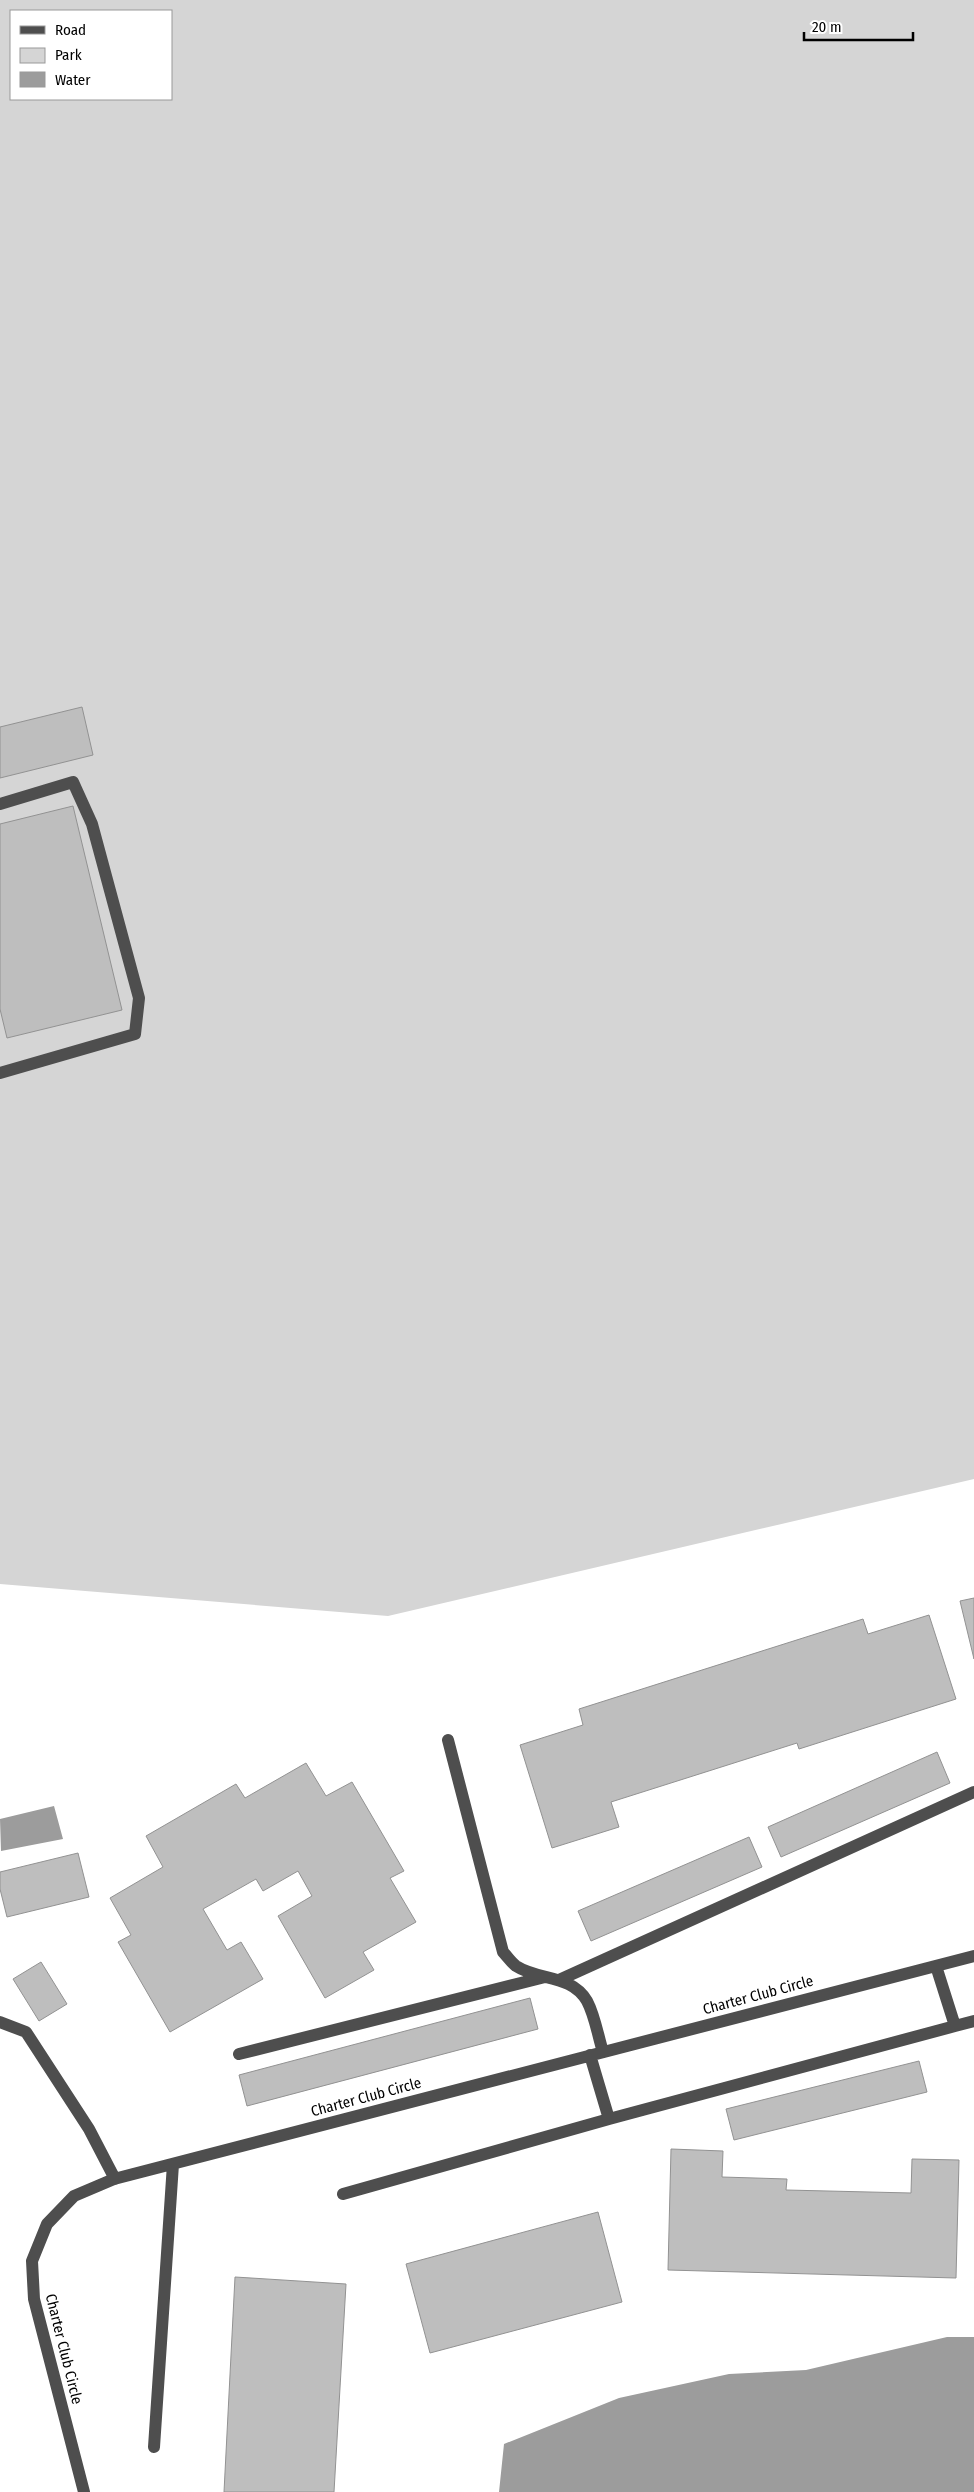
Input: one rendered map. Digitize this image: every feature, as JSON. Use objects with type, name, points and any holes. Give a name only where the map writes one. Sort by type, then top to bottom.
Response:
[{"type":"street","points":[[0,804],[73,782],[92,824],[139,998],[134,1034],[0,1073]]},
{"type":"street","points":[[448,1740],[503,1952],[516,1966],[545,1977],[564,1980],[580,1992],[587,2001],[603,2052]]},
{"type":"street","points":[[559,1980],[974,1792]]},
{"type":"street","name":"Charter Club Circle","points":[[84,2492],[34,2300],[32,2261],[47,2224],[74,2196],[115,2179],[974,1956]]},
{"type":"street","points":[[936,1966],[955,2026]]},
{"type":"street","points":[[239,2054],[545,1977]]},
{"type":"street","points":[[343,2194],[608,2119],[974,2021]]},
{"type":"street","points":[[0,2022],[26,2032],[90,2129],[115,2179]]},
{"type":"street","points":[[590,2055],[608,2119]]},
{"type":"street","points":[[154,2447],[173,2164]]},
{"type":"green space","points":[[0,0],[974,0],[974,1479],[388,1616],[0,1584]]},
{"type":"water","points":[[54,1806],[63,1839],[1,1851],[0,1819]]},
{"type":"water","points":[[947,2337],[974,2337],[974,2492],[499,2492],[504,2444],[619,2398],[729,2374],[806,2370]]},
{"type":"building","points":[[82,707],[93,755],[0,778],[0,727]]},
{"type":"building","points":[[73,806],[122,1010],[7,1038],[0,1009],[0,824]]},
{"type":"building","points":[[974,1598],[974,1659],[960,1601]]},
{"type":"building","points":[[929,1615],[956,1699],[799,1749],[797,1743],[611,1802],[619,1827],[552,1848],[520,1745],[583,1725],[579,1709],[863,1619],[868,1634]]},
{"type":"building","points":[[937,1752],[950,1783],[781,1857],[768,1827]]},
{"type":"building","points":[[306,1763],[326,1796],[352,1782],[404,1871],[390,1878],[416,1922],[363,1952],[374,1970],[325,1998],[278,1916],[312,1896],[298,1871],[263,1891],[256,1879],[203,1909],[227,1950],[241,1942],[263,1979],[170,2032],[118,1942],[131,1935],[110,1898],[163,1867],[146,1836],[236,1784],[245,1798]]},
{"type":"building","points":[[749,1837],[762,1867],[591,1941],[578,1911]]},
{"type":"building","points":[[78,1853],[89,1897],[7,1917],[0,1889],[0,1872]]},
{"type":"building","points":[[41,1962],[67,2004],[39,2021],[13,1979]]},
{"type":"building","points":[[530,1998],[538,2029],[247,2106],[239,2075]]},
{"type":"building","points":[[919,2061],[927,2092],[734,2140],[726,2109]]},
{"type":"building","points":[[671,2149],[723,2151],[722,2177],[787,2179],[786,2190],[911,2193],[912,2159],[959,2160],[956,2278],[668,2270]]},
{"type":"building","points":[[598,2212],[622,2302],[430,2353],[406,2264]]},
{"type":"building","points":[[235,2277],[346,2284],[334,2492],[224,2492]]}]
